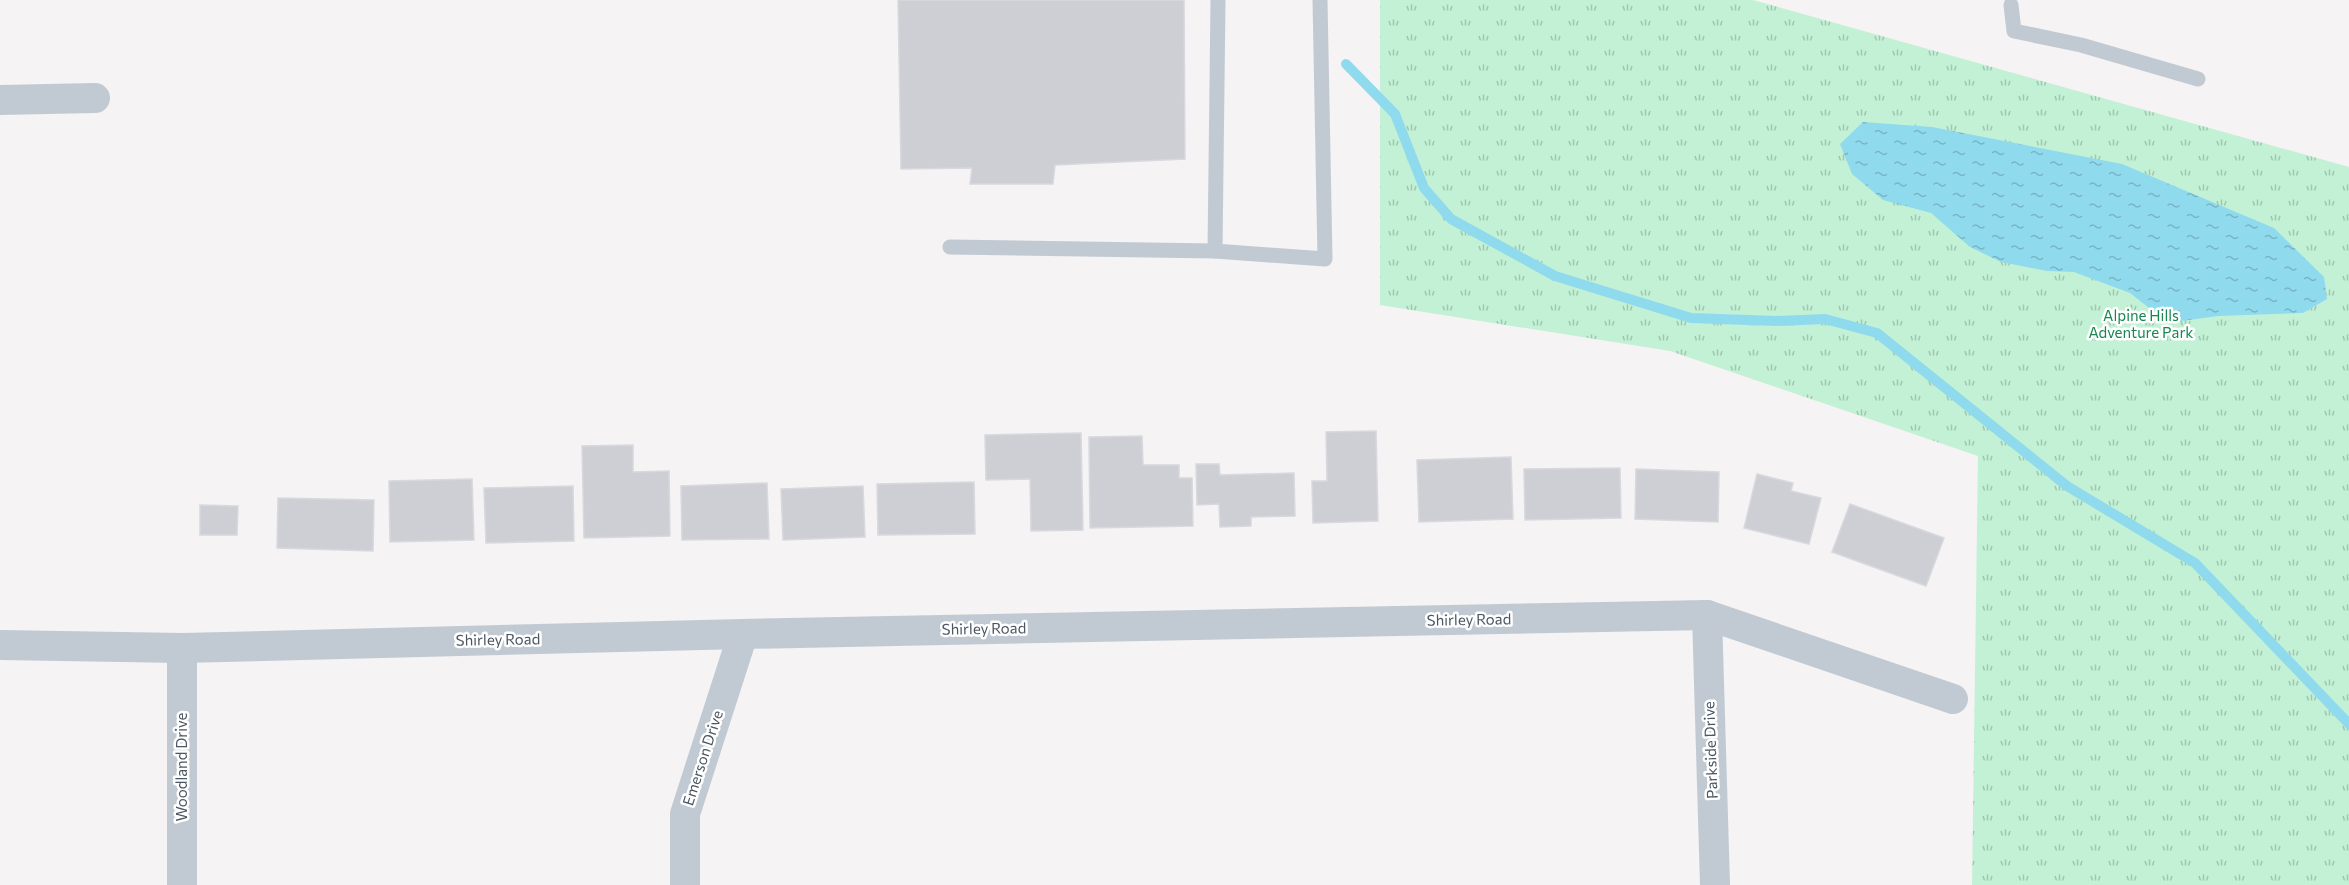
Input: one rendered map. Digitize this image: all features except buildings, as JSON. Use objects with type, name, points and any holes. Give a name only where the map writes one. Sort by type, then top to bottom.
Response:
[{"type":"street","points":[[0,100],[95,98]]},
{"type":"street","name":"Shirley Road","points":[[0,645],[182,648],[743,634],[1707,615],[1953,699]]},
{"type":"street","name":"Parkside Drive","points":[[1707,615],[1715,885]]},
{"type":"street","name":"Emerson Drive","points":[[684,885],[686,813],[743,634]]},
{"type":"street","name":"Woodland Drive","points":[[182,648],[182,885]]},
{"type":"lane","points":[[1215,251],[1218,0]]},
{"type":"lane","points":[[950,247],[1215,251],[1324,259],[1320,0]]},
{"type":"lane","points":[[2011,5],[2014,31],[2081,45],[2198,79]]},
{"type":"green space","name":"Alpine Hills Adventure Park","points":[[1380,0],[1753,0],[2349,167],[2349,885],[1972,885],[1978,456],[1670,351],[1380,305]]},
{"type":"water","points":[[1863,122],[1932,127],[2122,164],[2274,228],[2324,277],[2327,299],[2303,313],[2218,316],[2174,322],[2153,311],[2130,293],[2074,272],[2047,271],[2001,262],[1970,247],[1931,213],[1883,200],[1852,174],[1840,144]]},
{"type":"waterway","points":[[1346,64],[1395,114],[1424,188],[1451,219],[1555,276],[1691,318],[1776,321],[1825,319],[1877,333],[2067,486],[2195,563],[2349,724]]}]
